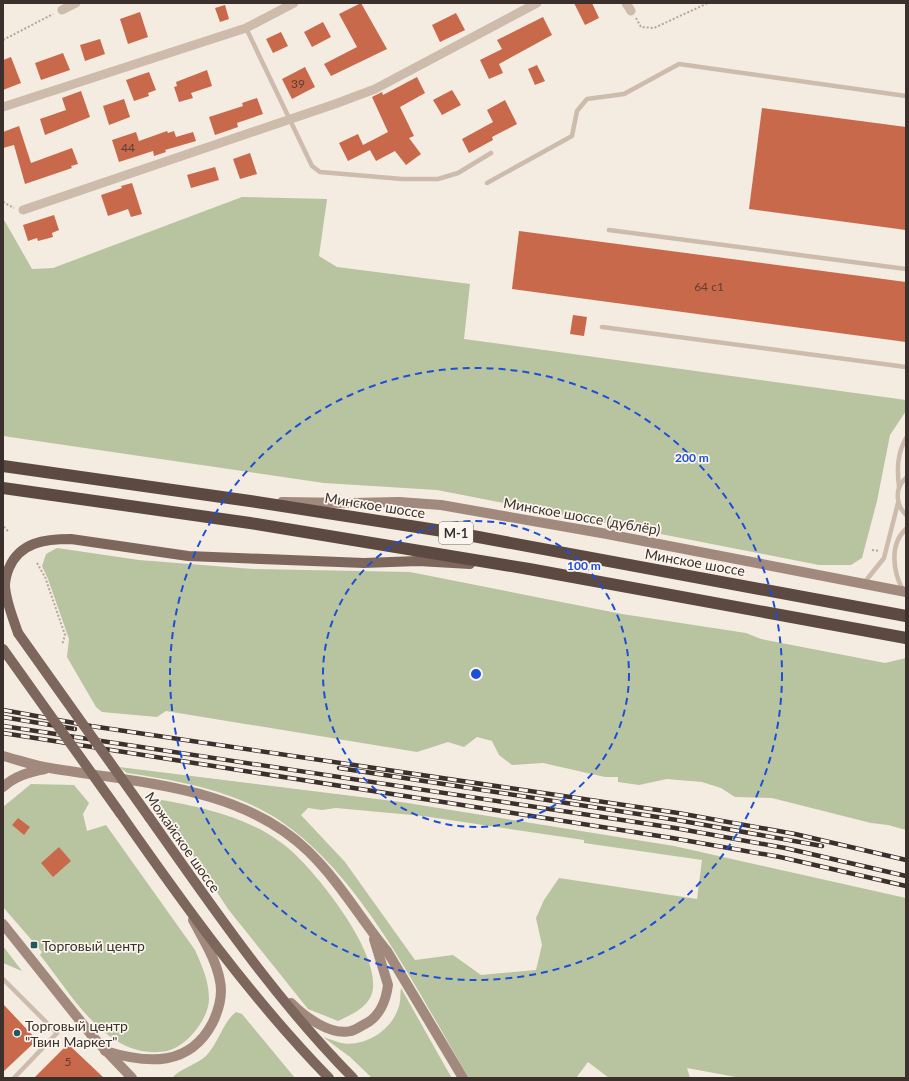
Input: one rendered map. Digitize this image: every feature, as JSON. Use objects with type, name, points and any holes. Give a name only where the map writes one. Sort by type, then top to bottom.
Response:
[{"type":"highway","name":"Минское шоссе","points":[[3,466],[250,501],[462,534],[906,616]]},
{"type":"highway","name":"М-1","points":[[3,488],[250,523],[529,569],[906,638]]},
{"type":"main road","points":[[18,634],[8,604],[5,585],[8,572],[13,560],[23,549],[36,542],[55,539],[71,539],[188,556],[364,563],[418,561],[529,569]]},
{"type":"main road","name":"Можайское шоссе","points":[[3,612],[264,978],[315,1040],[353,1078]]},
{"type":"main road","points":[[3,650],[191,915],[242,980],[329,1078]]},
{"type":"street","points":[[62,10],[76,3]]},
{"type":"street","points":[[3,108],[246,28],[294,3]]},
{"type":"street","points":[[23,210],[290,120],[375,89],[537,3]]},
{"type":"street","name":"Минское шоссе (дублёр)","points":[[250,501],[352,504],[399,502],[441,505],[607,534],[905,591]]},
{"type":"street","points":[[3,756],[48,768],[125,779],[198,794],[240,807],[273,824],[308,851],[341,887],[372,933],[388,951],[463,1078]]},
{"type":"street","points":[[3,787],[15,778],[28,772],[48,768]]},
{"type":"street","points":[[105,1051],[142,1060],[166,1059],[180,1055],[197,1045],[207,1033],[220,1007],[220,982],[213,959],[191,915]]},
{"type":"street","points":[[3,924],[66,1005],[105,1051],[132,1078]]},
{"type":"street","points":[[264,978],[302,1014],[320,1025],[339,1031],[351,1031],[371,1021],[377,1014],[387,993],[386,975],[372,933]]},
{"type":"lane","points":[[246,28],[312,166],[320,172],[402,179],[438,179],[458,173],[491,153]]},
{"type":"lane","points":[[487,183],[572,136],[577,111],[587,99],[624,94],[679,64],[906,96]]},
{"type":"lane","points":[[609,230],[906,269]]},
{"type":"lane","points":[[602,327],[906,367]]},
{"type":"lane","points":[[864,583],[884,558],[898,503],[897,495],[899,487],[897,469],[901,448],[906,438]]},
{"type":"lane","points":[[899,487],[906,478]]},
{"type":"lane","points":[[898,503],[906,515]]},
{"type":"lane","points":[[905,591],[896,577],[894,563],[896,546],[902,532],[906,529]]},
{"type":"lane","points":[[3,979],[57,1033],[14,1078]]},
{"type":"path","points":[[629,7],[642,27],[654,28],[708,3]]},
{"type":"path","points":[[3,40],[62,10]]},
{"type":"path","points":[[3,202],[12,208],[23,210]]},
{"type":"path","points":[[3,520],[3,526],[9,532]]},
{"type":"path","points":[[37,563],[45,577],[65,635],[62,646]]},
{"type":"green space","points":[[242,197],[327,199],[319,256],[337,267],[470,284],[464,339],[906,400],[906,411],[890,435],[877,501],[862,558],[851,565],[819,565],[437,490],[324,483],[3,436],[3,218],[32,269],[53,268]]},
{"type":"green space","points":[[57,548],[139,560],[253,569],[410,572],[622,614],[746,633],[761,639],[885,663],[906,658],[906,830],[888,825],[871,823],[772,798],[735,797],[721,788],[702,782],[667,779],[639,785],[618,782],[618,777],[605,777],[543,763],[512,765],[499,755],[492,741],[477,737],[464,747],[448,742],[417,752],[166,711],[157,717],[102,712],[96,707],[67,657],[69,639],[42,566],[46,554]]},
{"type":"green space","points":[[119,767],[401,802],[674,846],[906,898],[906,1078],[741,1078],[687,1068],[690,1078],[609,1078],[588,1062],[576,1078],[469,1078],[404,966],[353,891],[324,858],[292,829],[258,808],[226,795],[194,785],[127,773]],"holes":[[[308,808],[322,810],[336,808],[423,816],[584,840],[584,843],[702,860],[697,899],[559,878],[544,900],[536,918],[542,945],[536,970],[481,975],[453,955],[415,960],[345,862],[301,815]]]},
{"type":"green space","points":[[31,784],[74,785],[89,803],[83,814],[87,831],[106,825],[195,950],[203,968],[209,992],[208,1007],[201,1023],[182,1044],[167,1051],[144,1051],[122,1044],[109,1036],[87,1016],[77,1004],[40,955],[42,952],[3,907],[3,807]]},
{"type":"green space","points":[[156,799],[206,809],[254,826],[269,834],[296,855],[329,892],[359,939],[369,962],[373,982],[370,998],[364,1006],[338,1021],[308,1009],[228,909]]},
{"type":"green space","points":[[3,946],[22,971],[3,963]]},
{"type":"green space","points":[[401,988],[452,1078],[372,1078],[350,1057],[323,1037],[341,1043],[350,1044],[367,1040],[383,1031],[389,1025],[398,1009],[400,1004]]},
{"type":"green space","points":[[236,1012],[242,1014],[295,1078],[172,1078],[206,1056],[228,1021]]},
{"type":"building","points":[[361,3],[387,49],[331,76],[324,64],[357,47],[339,14]]},
{"type":"building","points":[[574,3],[592,3],[599,18],[585,25]]},
{"type":"building","points":[[225,5],[229,19],[220,22],[215,8]]},
{"type":"building","points":[[140,12],[148,37],[128,44],[120,19]]},
{"type":"building","points":[[456,13],[465,30],[440,42],[432,25]]},
{"type":"building","points":[[543,17],[552,35],[499,64],[503,73],[489,79],[480,60],[502,49],[497,40]]},
{"type":"building","points":[[323,22],[331,37],[312,47],[304,32]]},
{"type":"building","points":[[281,32],[288,46],[273,53],[266,39]]},
{"type":"building","points":[[100,39],[105,54],[85,61],[80,45]]},
{"type":"building","points":[[63,53],[70,70],[41,80],[35,63]]},
{"type":"building","points":[[11,57],[21,83],[3,90],[3,60]]},
{"type":"building","points":[[537,65],[545,81],[535,85],[528,69]]},
{"type":"building","points":[[305,67],[315,87],[292,99],[282,79]]},
{"type":"building","points":[[207,70],[212,86],[191,93],[193,98],[179,102],[174,87],[177,86],[176,82]]},
{"type":"building","points":[[149,72],[156,90],[148,93],[149,96],[134,101],[126,80]]},
{"type":"building","points":[[417,77],[425,93],[400,107],[414,136],[409,138],[421,154],[406,165],[395,151],[376,161],[370,150],[348,161],[339,143],[358,134],[363,145],[388,132],[372,97],[382,92],[383,95]]},
{"type":"building","points":[[452,90],[461,105],[442,115],[433,100]]},
{"type":"building","points":[[81,91],[90,117],[45,135],[40,119],[66,110],[62,98]]},
{"type":"building","points":[[257,98],[263,114],[237,123],[238,127],[215,135],[209,117],[243,106],[242,103]]},
{"type":"building","points":[[124,99],[130,117],[109,125],[103,106]]},
{"type":"building","points":[[505,100],[517,124],[492,137],[493,140],[469,153],[462,139],[493,122],[487,110]]},
{"type":"building","points":[[762,108],[906,127],[906,230],[749,209]]},
{"type":"building","points":[[19,126],[31,163],[72,148],[78,164],[71,166],[72,168],[25,184],[14,145],[3,148],[3,132]]},
{"type":"building","points":[[167,131],[168,133],[174,131],[176,137],[193,132],[196,141],[165,150],[166,152],[154,156],[153,151],[119,162],[112,140],[136,132],[139,141]]},
{"type":"building","points":[[250,153],[257,174],[240,179],[233,159]]},
{"type":"building","points":[[215,167],[219,180],[191,188],[187,175]]},
{"type":"building","points":[[132,183],[142,214],[131,217],[128,209],[108,216],[101,195]]},
{"type":"building","points":[[54,215],[59,230],[52,233],[53,237],[38,241],[37,238],[28,241],[23,225]]},
{"type":"building","points":[[519,231],[906,282],[906,342],[512,289]]},
{"type":"building","points":[[573,315],[587,317],[584,336],[570,334]]},
{"type":"building","points":[[18,818],[30,827],[24,835],[12,825]]},
{"type":"building","points":[[59,847],[71,861],[53,877],[41,863]]},
{"type":"building","name":"Торговый центр \"Твин Маркет\"","points":[[3,1004],[37,1040],[3,1072]]},
{"type":"building","points":[[68,1044],[104,1078],[34,1078]]},
{"type":"railway","points":[[3,710],[91,726],[678,813],[795,834],[906,860]]},
{"type":"railway","points":[[3,717],[75,729]]},
{"type":"railway","points":[[3,726],[675,828],[785,848],[906,876]]},
{"type":"railway","points":[[3,733],[672,838],[780,857],[906,886]]},
{"type":"railway","points":[[339,768],[677,820],[822,846]]},
{"type":"place","name":"Торговый центр","points":[[34,945]]},
{"type":"place","name":"Торговый центр \"Твин Маркет\"","points":[[17,1033]]}]
